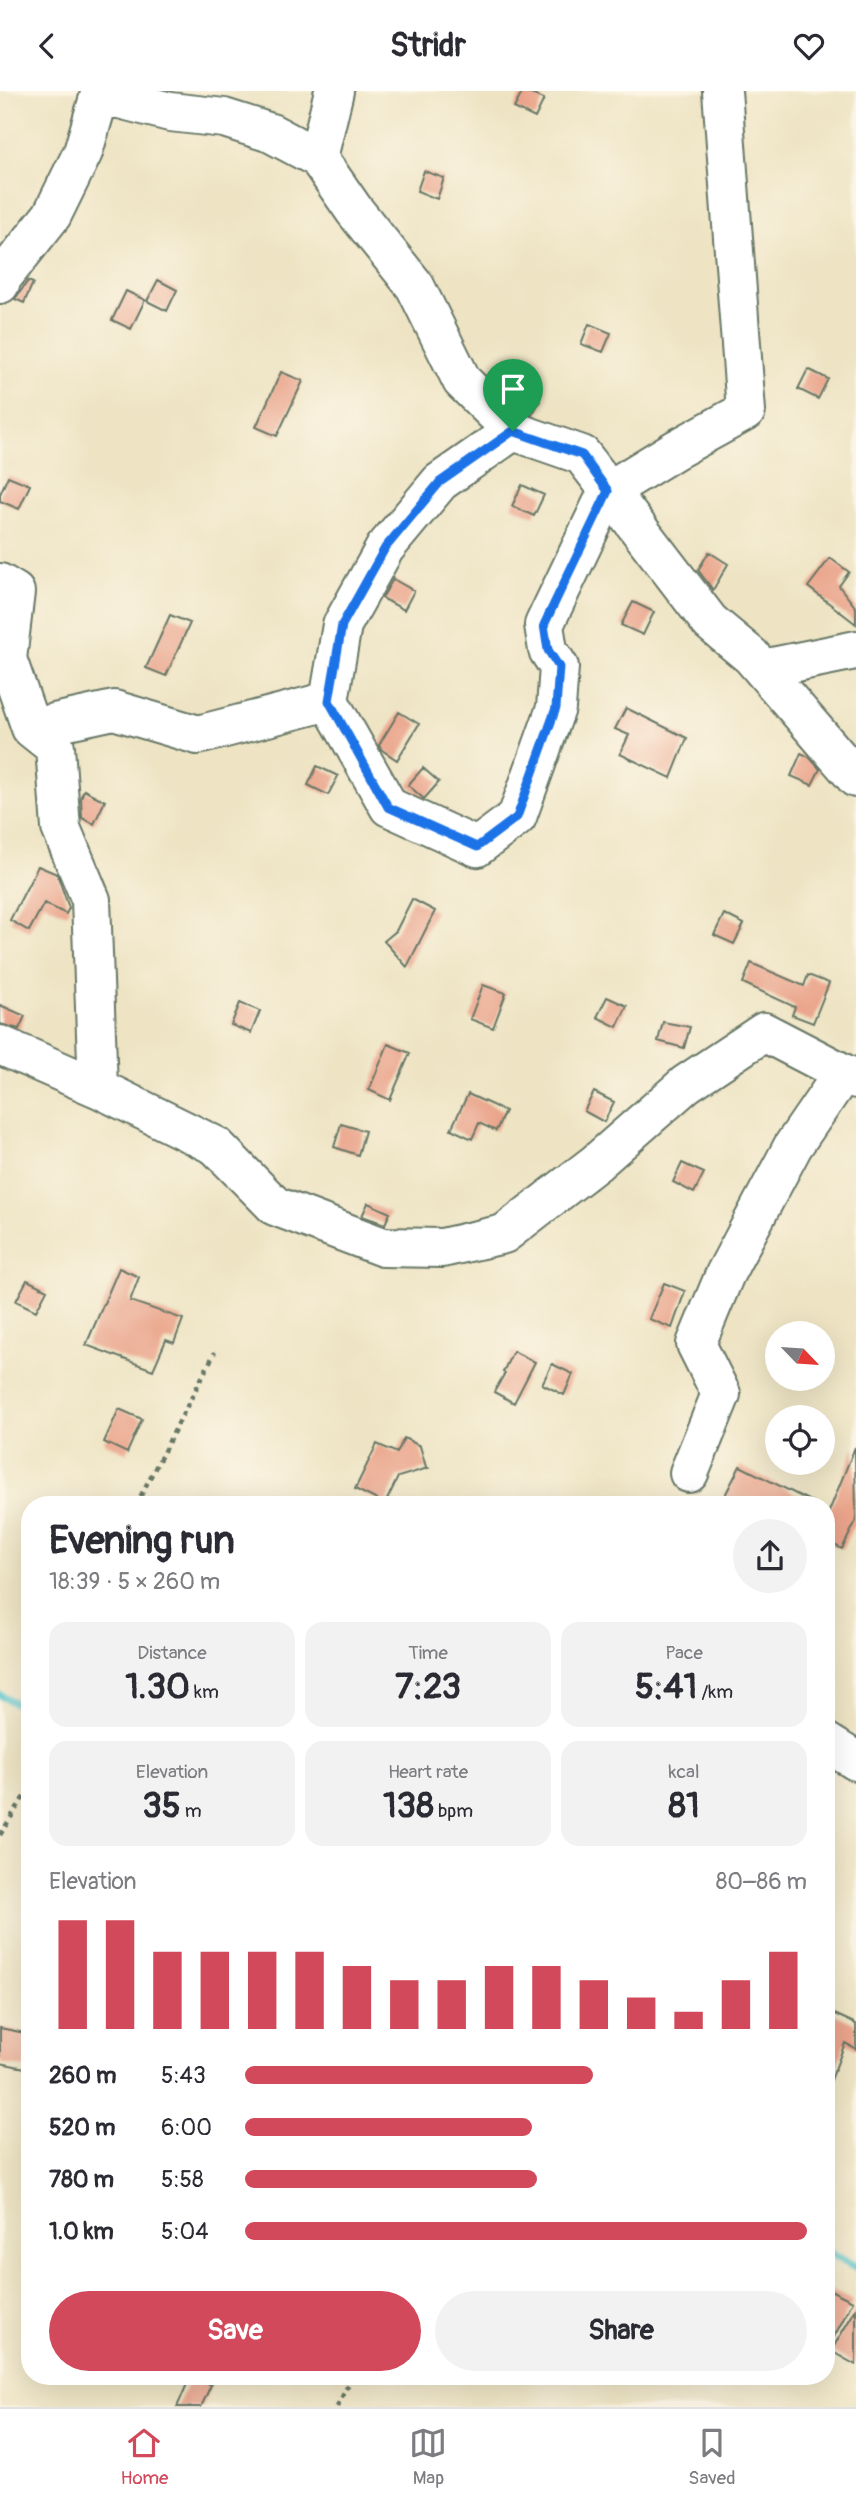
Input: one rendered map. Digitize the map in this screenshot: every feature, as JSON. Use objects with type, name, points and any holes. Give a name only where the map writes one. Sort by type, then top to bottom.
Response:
[{"type":"street","points":[[318,158],[334,91]]},
{"type":"street","points":[[513,431],[440,482],[385,548],[342,625],[329,701],[388,807],[477,847],[517,817],[556,708],[559,667],[548,650],[544,625],[608,491],[746,411],[723,91]]},
{"type":"street","points":[[0,284],[52,215],[83,152],[97,93],[170,112],[224,118],[271,133],[318,158],[354,210],[415,286],[462,381],[513,431],[582,455],[710,622],[751,656],[856,778]]},
{"type":"street","points":[[0,583],[15,592],[7,659],[32,728],[55,747],[61,828],[91,900],[98,1088]]},
{"type":"street","points":[[762,669],[856,650]]},
{"type":"street","points":[[32,728],[114,711],[198,735],[329,701]]},
{"type":"street","points":[[0,1045],[98,1088],[216,1146],[275,1206],[383,1247],[442,1248],[505,1234],[596,1163],[686,1084],[764,1031],[849,1076],[787,1158],[725,1274],[696,1344],[721,1394],[689,1473]]},
{"type":"street","points":[[835,1748],[856,1761]]},
{"type":"path","points":[[141,1496],[215,1352]]},
{"type":"path","points":[[0,1835],[21,1801]]},
{"type":"path","points":[[337,2407],[348,2385]]},
{"type":"building","points":[[523,91],[544,99],[535,118],[514,108]]},
{"type":"building","points":[[424,171],[444,178],[437,199],[417,191]]},
{"type":"building","points":[[158,280],[177,290],[167,311],[147,301]]},
{"type":"building","points":[[28,281],[33,283],[24,303],[15,299]]},
{"type":"building","points":[[126,291],[145,300],[131,329],[112,320]]},
{"type":"building","points":[[589,324],[611,333],[603,352],[581,344]]},
{"type":"building","points":[[808,369],[828,379],[818,399],[798,389]]},
{"type":"building","points":[[281,372],[303,381],[277,436],[256,427]]},
{"type":"building","points":[[520,391],[540,401],[532,415],[514,401]]},
{"type":"building","points":[[8,476],[30,485],[19,509],[0,501],[0,494]]},
{"type":"building","points":[[522,485],[544,495],[534,516],[512,506]]},
{"type":"building","points":[[709,552],[728,564],[713,590],[698,570]]},
{"type":"building","points":[[830,558],[849,572],[839,586],[856,608],[856,624],[808,587]]},
{"type":"building","points":[[393,579],[414,591],[404,610],[382,598]]},
{"type":"building","points":[[633,602],[654,612],[643,635],[621,625]]},
{"type":"building","points":[[170,615],[190,623],[166,676],[146,668]]},
{"type":"building","points":[[626,708],[687,738],[671,778],[620,754],[629,735],[615,729]]},
{"type":"building","points":[[399,712],[419,724],[397,760],[379,745]]},
{"type":"building","points":[[801,753],[820,769],[812,785],[791,776]]},
{"type":"building","points":[[317,766],[338,776],[328,795],[308,785]]},
{"type":"building","points":[[423,768],[439,782],[424,799],[408,785]]},
{"type":"building","points":[[84,790],[105,801],[94,824],[82,818],[81,797]]},
{"type":"building","points":[[38,866],[57,874],[69,908],[66,914],[44,903],[29,931],[10,920]]},
{"type":"building","points":[[412,899],[435,911],[407,967],[384,941],[396,931]]},
{"type":"building","points":[[724,914],[744,924],[734,944],[714,935]]},
{"type":"building","points":[[751,963],[804,986],[808,975],[829,983],[813,1023],[792,1015],[795,1007],[743,983]]},
{"type":"building","points":[[483,985],[506,993],[493,1028],[470,1019]]},
{"type":"building","points":[[607,997],[627,1006],[617,1027],[597,1017]]},
{"type":"building","points":[[240,1003],[260,1011],[251,1033],[231,1025]]},
{"type":"building","points":[[0,1005],[25,1016],[19,1029],[0,1024]]},
{"type":"building","points":[[663,1022],[690,1027],[684,1048],[658,1041]]},
{"type":"building","points":[[388,1044],[410,1053],[390,1100],[369,1090]]},
{"type":"building","points":[[594,1092],[614,1102],[604,1122],[584,1111]]},
{"type":"building","points":[[468,1094],[505,1111],[496,1131],[479,1123],[472,1139],[451,1129]]},
{"type":"building","points":[[341,1124],[365,1131],[358,1155],[334,1147]]},
{"type":"building","points":[[682,1163],[704,1173],[694,1193],[673,1182]]},
{"type":"building","points":[[368,1203],[390,1213],[385,1224],[362,1216]]},
{"type":"building","points":[[119,1268],[139,1277],[130,1301],[183,1319],[174,1343],[166,1340],[153,1370],[86,1345]]},
{"type":"building","points":[[27,1280],[47,1290],[36,1311],[16,1301]]},
{"type":"building","points":[[664,1283],[685,1291],[672,1328],[649,1319]]},
{"type":"building","points":[[513,1351],[535,1362],[514,1403],[494,1392]]},
{"type":"building","points":[[552,1364],[573,1374],[564,1395],[542,1384]]},
{"type":"building","points":[[119,1409],[142,1419],[127,1453],[104,1442]]},
{"type":"building","points":[[404,1438],[420,1446],[428,1468],[398,1477],[389,1496],[369,1496],[355,1489],[377,1444],[397,1453]]},
{"type":"building","points":[[855,1447],[856,1521],[842,1549],[835,1546],[835,1497]]},
{"type":"building","points":[[740,1466],[800,1496],[725,1496]]},
{"type":"building","points":[[835,2014],[856,2024],[856,2049],[845,2043],[835,2069]]},
{"type":"building","points":[[0,2028],[21,2032],[21,2067],[0,2063]]},
{"type":"building","points":[[835,2292],[853,2301],[835,2335]]},
{"type":"building","points":[[856,2309],[856,2365],[835,2353],[835,2344]]},
{"type":"building","points":[[187,2385],[211,2385],[201,2407],[177,2407]]},
{"type":"waterway","points":[[0,1695],[21,1706]]},
{"type":"waterway","points":[[835,2256],[856,2268]]},
{"type":"route","points":[[513,431],[582,455],[608,491],[544,625],[548,650],[559,667],[556,708],[543,748],[517,817],[477,847],[388,807],[329,701],[342,625],[385,548],[440,482],[513,431]]}]
